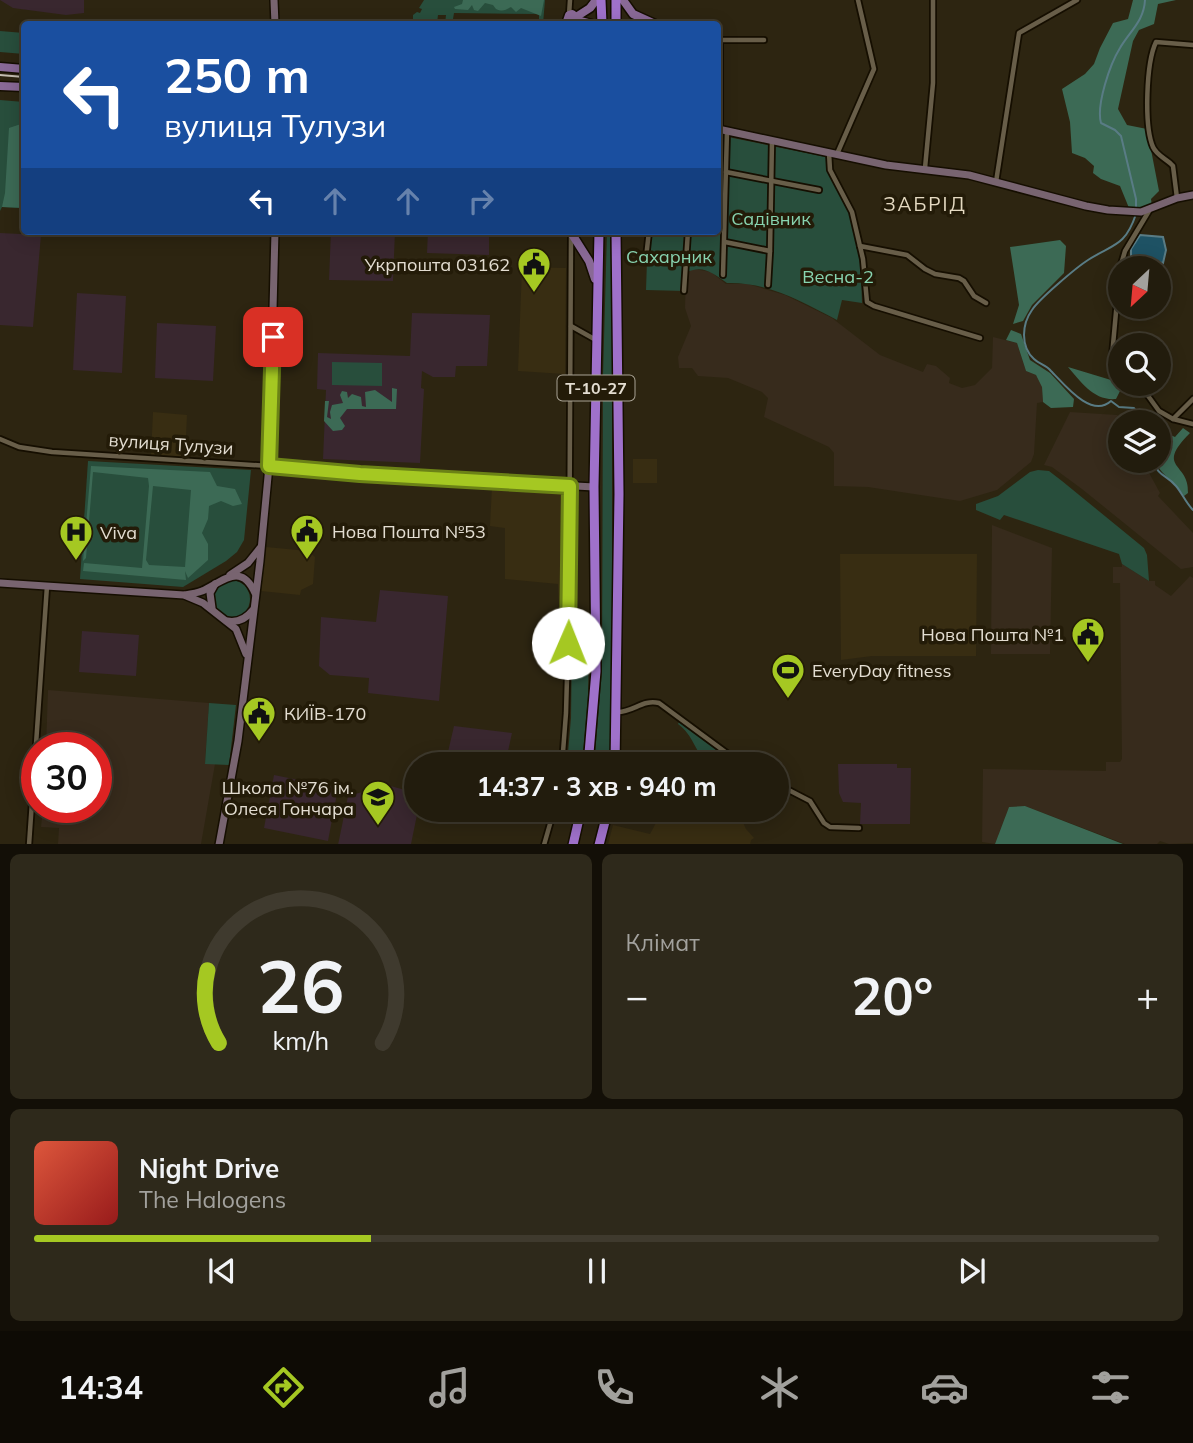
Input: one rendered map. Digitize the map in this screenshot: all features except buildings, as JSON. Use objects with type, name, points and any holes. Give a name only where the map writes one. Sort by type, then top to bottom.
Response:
[{"type":"highway","points":[[601,0],[602,21]]},
{"type":"highway","points":[[616,0],[616,21]]},
{"type":"highway","name":"Т-10-27","points":[[589,752],[596,671],[594,487],[599,235]]},
{"type":"highway","name":"Т-10-27","points":[[616,235],[619,402],[616,752]]},
{"type":"highway","points":[[573,844],[578,822]]},
{"type":"highway","points":[[599,844],[605,822]]},
{"type":"main road","points":[[572,16],[590,8],[596,0]]},
{"type":"main road","points":[[623,0],[633,14],[648,21]]},
{"type":"main road","points":[[2,67],[21,69]]},
{"type":"main road","points":[[0,86],[21,87]]},
{"type":"main road","points":[[573,235],[589,261],[597,289]]},
{"type":"street","points":[[274,0],[275,21]]},
{"type":"street","points":[[858,0],[874,69],[833,153],[830,170],[852,212],[860,246],[867,302],[980,338]]},
{"type":"street","points":[[925,168],[933,83],[933,0]]},
{"type":"street","points":[[996,182],[1020,33],[1077,0]]},
{"type":"street","points":[[721,40],[765,40]]},
{"type":"street","points":[[1177,198],[1173,166],[1155,150],[1149,130],[1148,72],[1156,42],[1193,46]]},
{"type":"street","points":[[721,99],[726,172],[723,275]]},
{"type":"street","points":[[722,129],[886,165],[925,168],[996,182],[1086,206],[1130,212],[1149,211],[1177,198],[1193,195]]},
{"type":"street","points":[[768,285],[772,140]]},
{"type":"street","points":[[726,172],[819,190]]},
{"type":"street","points":[[1124,256],[1149,211]]},
{"type":"street","points":[[219,844],[233,779],[269,466],[275,235]]},
{"type":"street","points":[[563,752],[570,486],[571,235]]},
{"type":"street","points":[[646,258],[649,235]]},
{"type":"street","points":[[684,291],[688,235]]},
{"type":"street","points":[[724,242],[769,251]]},
{"type":"street","points":[[860,246],[907,255],[935,274],[958,278],[980,301],[986,303]]},
{"type":"street","points":[[571,326],[596,340]]},
{"type":"street","points":[[1148,396],[1159,411],[1173,419],[1193,424]]},
{"type":"street","points":[[1173,419],[1193,399]]},
{"type":"street","name":"вулиця Тулузи","points":[[0,439],[19,447],[52,452],[368,475],[594,487]]},
{"type":"street","points":[[184,596],[197,593],[229,576],[248,563],[260,548]]},
{"type":"street","points":[[229,576],[247,581],[256,597]]},
{"type":"street","points":[[0,583],[184,596],[204,603],[236,629],[248,661]]},
{"type":"street","points":[[214,612],[209,601],[215,584]]},
{"type":"street","points":[[29,844],[47,586]]},
{"type":"street","points":[[223,620],[231,622],[244,619],[254,606]]},
{"type":"street","points":[[618,712],[632,710],[643,703],[659,703],[725,752]]},
{"type":"street","points":[[789,790],[810,801],[824,823],[830,827],[859,828]]},
{"type":"street","points":[[544,844],[551,822]]},
{"type":"shaded area","points":[[0,0],[84,0],[84,13],[66,15],[13,8]]},
{"type":"shaded area","points":[[0,233],[41,235],[33,327],[0,325]]},
{"type":"shaded area","points":[[331,235],[395,235],[393,281],[329,280]]},
{"type":"shaded area","points":[[428,235],[489,235],[489,255],[427,253]]},
{"type":"shaded area","points":[[522,267],[566,268],[565,374],[518,371]]},
{"type":"shaded area","points":[[695,269],[711,272],[726,284],[748,284],[785,295],[832,318],[880,355],[923,372],[927,364],[936,366],[950,378],[949,383],[962,388],[975,385],[992,368],[993,337],[1017,343],[1026,371],[1036,375],[1042,386],[1043,402],[1037,403],[1034,454],[1031,462],[997,490],[960,501],[868,487],[834,486],[834,453],[829,447],[764,417],[768,398],[762,392],[728,378],[698,376],[692,368],[679,368],[678,357],[691,326],[685,308],[686,272]]},
{"type":"shaded area","points":[[77,293],[126,296],[122,373],[73,370]]},
{"type":"shaded area","points":[[412,313],[490,315],[487,366],[456,366],[455,377],[433,377],[422,371],[421,388],[424,389],[420,463],[323,459],[326,390],[317,389],[318,353],[410,356]]},
{"type":"shaded area","points":[[157,323],[216,326],[213,381],[155,378]]},
{"type":"shaded area","points":[[153,412],[187,415],[185,457],[151,455]]},
{"type":"shaded area","points":[[1070,412],[1108,414],[1108,473],[1149,473],[1160,493],[1158,496],[1193,533],[1193,567],[1181,569],[1082,489],[1052,467],[1044,465]]},
{"type":"shaded area","points":[[633,459],[657,459],[657,483],[633,483]]},
{"type":"shaded area","points":[[492,486],[577,489],[577,605],[559,605],[558,584],[505,579],[505,528],[490,526]]},
{"type":"shaded area","points":[[992,525],[1052,548],[1050,654],[991,654]]},
{"type":"shaded area","points":[[266,547],[308,551],[315,557],[313,584],[301,590],[300,595],[261,591]]},
{"type":"shaded area","points":[[840,554],[977,554],[976,656],[872,656],[841,660]]},
{"type":"shaded area","points":[[1122,564],[1149,581],[1155,581],[1155,585],[1171,596],[1190,576],[1193,578],[1193,843],[1169,844],[1160,841],[1157,844],[1125,844],[1025,806],[1009,807],[995,844],[982,842],[983,769],[1106,771],[1106,762],[1120,762],[1122,759],[1120,583],[1113,583],[1113,567],[1122,567]]},
{"type":"shaded area","points":[[380,590],[448,596],[439,701],[368,693],[369,678],[330,675],[319,666],[321,617],[376,622]]},
{"type":"shaded area","points":[[82,631],[139,635],[136,676],[79,672]]},
{"type":"shaded area","points":[[48,690],[209,703],[205,763],[215,764],[201,844],[58,844],[59,828],[41,827],[41,823],[112,823],[112,732],[47,732]]},
{"type":"shaded area","points":[[454,726],[512,733],[508,752],[448,752]]},
{"type":"shaded area","points":[[838,764],[897,764],[897,768],[911,768],[910,824],[860,824],[861,803],[843,802],[839,793]]},
{"type":"shaded area","points":[[274,775],[338,788],[328,841],[264,828]]},
{"type":"shaded area","name":"Школа №76 ім. Олеся Гончара","points":[[387,785],[404,790],[404,822],[416,822],[411,844],[338,844],[348,796]]},
{"type":"shaded area","points":[[656,822],[743,822],[754,838],[750,844],[608,844],[613,825],[650,834]]},
{"type":"green space","points":[[424,0],[545,0],[543,21],[539,21],[539,14],[454,13],[453,19],[458,21],[445,21],[446,15],[438,15],[437,21],[413,21],[413,15],[420,13],[422,9],[419,8]]},
{"type":"green space","points":[[463,0],[544,0],[541,16],[521,8],[516,12],[511,7],[500,10],[485,3],[478,11],[474,10],[472,5],[468,10],[455,9]]},
{"type":"green space","points":[[1133,0],[1176,0],[1158,4],[1154,24],[1139,30],[1133,41],[1118,109],[1127,125],[1147,129],[1159,191],[1151,199],[1152,206],[1145,209],[1129,208],[1120,186],[1101,179],[1093,173],[1094,166],[1085,158],[1072,153],[1070,122],[1062,89],[1085,74],[1094,64],[1113,23],[1128,19]]},
{"type":"green space","points":[[0,31],[21,33],[21,54],[0,52]]},
{"type":"green space","points":[[0,100],[21,102],[21,208],[2,207],[0,211]]},
{"type":"green space","points":[[21,124],[21,208],[2,207],[9,128]]},
{"type":"green space","name":"Садівник","points":[[721,136],[826,157],[831,176],[847,206],[855,229],[862,303],[842,300],[837,320],[784,294],[756,286],[727,283],[712,273],[697,269],[685,273],[685,291],[646,290],[648,235],[721,235]]},
{"type":"green space","points":[[607,235],[610,235],[611,752],[595,752],[602,671],[603,375]]},
{"type":"green space","points":[[1060,240],[1066,246],[1064,273],[1032,305],[1023,321],[1013,324],[1019,305],[1010,247]]},
{"type":"green space","points":[[1011,330],[1021,334],[1030,360],[1050,373],[1074,399],[1073,407],[1051,408],[1043,402],[1042,387],[1036,375],[1026,371],[1017,343],[1006,340]]},
{"type":"green space","points":[[332,362],[382,363],[382,386],[332,385]]},
{"type":"green space","points":[[1068,367],[1108,379],[1108,396],[1118,396],[1116,399],[1101,397],[1083,384]]},
{"type":"green space","points":[[392,388],[397,389],[396,409],[347,409],[340,418],[345,426],[342,430],[333,431],[324,421],[325,401],[329,401],[327,417],[331,419],[332,405],[343,403],[340,395],[342,391],[347,392],[348,398],[352,394],[361,397],[362,406],[366,407],[365,392],[375,390],[392,402]]},
{"type":"green space","points":[[1183,428],[1190,433],[1175,453],[1174,460],[1187,483],[1188,493],[1184,496],[1164,473],[1171,473],[1171,435],[1175,437]]},
{"type":"green space","points":[[88,461],[251,470],[244,540],[237,552],[226,561],[183,587],[80,579]]},
{"type":"green space","points":[[91,466],[210,472],[217,486],[235,489],[242,504],[233,506],[221,501],[209,506],[208,519],[202,533],[208,544],[208,560],[188,578],[185,571],[186,580],[83,571],[84,563],[142,568],[148,478],[93,472],[86,558],[83,561]],"holes":[[[153,486],[191,490],[185,567],[149,565],[146,560]]]},
{"type":"green space","points":[[1049,471],[1144,548],[1149,581],[1122,564],[1119,554],[1004,515],[1000,520],[976,510],[976,504],[998,496],[1030,472]]},
{"type":"green space","points":[[231,580],[244,586],[250,599],[244,612],[231,618],[218,612],[212,599],[218,586]]},
{"type":"green space","points":[[578,636],[579,641],[589,642],[583,752],[568,752],[572,641]]},
{"type":"green space","points":[[209,703],[236,705],[229,765],[205,764]]},
{"type":"green space","points":[[679,722],[720,752],[699,752]]},
{"type":"green space","points":[[1025,806],[1123,844],[995,844],[1009,807]]},
{"type":"water","points":[[1140,235],[1163,237],[1166,250],[1165,256],[1131,256],[1131,249]]},
{"type":"waterway","points":[[1136,208],[1121,136],[1101,123],[1100,106],[1112,64],[1139,20],[1145,0]]},
{"type":"waterway","points":[[1135,410],[1119,407],[1111,401],[1095,406],[1078,398],[1049,369],[1029,354],[1024,335],[1026,322],[1036,305],[1083,264],[1123,239],[1136,214]]},
{"type":"waterway","points":[[1160,473],[1176,486],[1193,510]]},
{"type":"tram line","points":[[0,75],[21,77]]},
{"type":"place","name":"Укрпошта 03162","points":[[534,294]]},
{"type":"place","name":"Нова Пошта №53","points":[[307,561]]},
{"type":"place","name":"Viva","points":[[76,562]]},
{"type":"place","name":"Нова Пошта №1","points":[[1088,664]]},
{"type":"place","name":"EveryDay fitness","points":[[788,700]]},
{"type":"place","name":"КИЇВ-170","points":[[259,743]]},
{"type":"place","name":"Школа №76 ім. Олеся Гончара","points":[[378,827]]},
{"type":"district","name":"ЗАБРІД","points":[[925,204]]},
{"type":"route","points":[[273,337],[269,466],[570,486],[568,643]]},
{"type":"park label","name":"Сахарник","points":[[669,256]]},
{"type":"park label","name":"Весна-2","points":[[838,276]]}]
